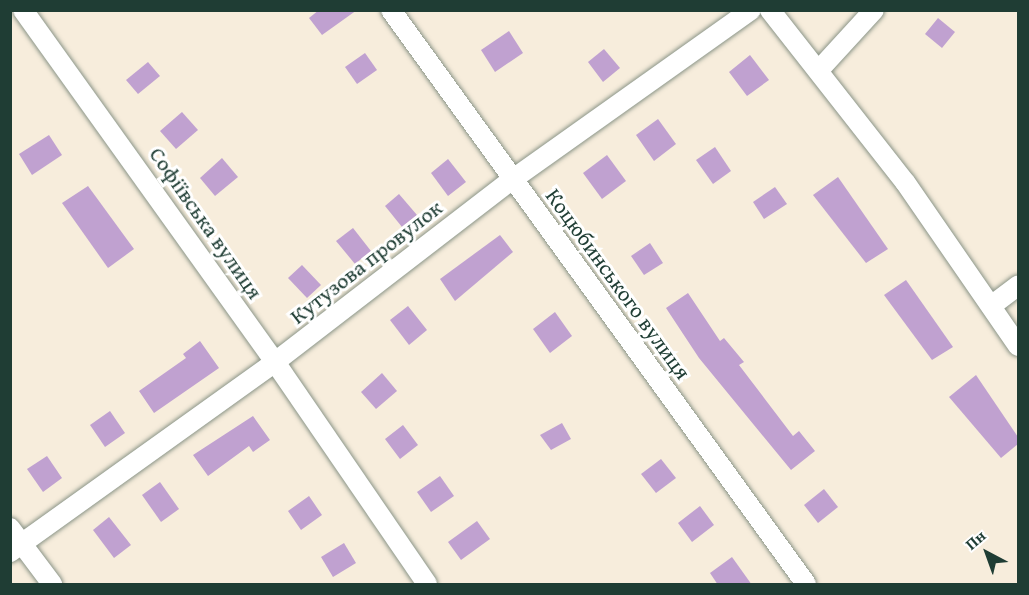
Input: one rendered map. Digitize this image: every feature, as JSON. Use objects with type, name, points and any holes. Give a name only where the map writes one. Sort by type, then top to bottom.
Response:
[{"type":"street","name":"Софіївська вулиця","points":[[23,10],[275,362],[427,585]]},
{"type":"street","name":"Коцюбинського вулиця","points":[[391,10],[806,585]]},
{"type":"street","name":"Кутузова провулок","points":[[14,541],[275,362],[513,178],[751,10]]},
{"type":"street","points":[[770,10],[819,70],[1018,346]]},
{"type":"street","points":[[819,70],[874,10]]},
{"type":"street","points":[[991,306],[1018,286]]},
{"type":"street","points":[[14,541],[52,585]]},
{"type":"building","points":[[319,10],[357,10],[322,35],[309,18]]},
{"type":"building","points":[[938,18],[955,32],[942,48],[925,34]]},
{"type":"building","points":[[509,31],[523,53],[495,72],[481,50]]},
{"type":"building","points":[[604,49],[620,68],[603,82],[588,62]]},
{"type":"building","points":[[365,53],[377,70],[357,84],[345,67]]},
{"type":"building","points":[[750,55],[769,80],[747,96],[729,72]]},
{"type":"building","points":[[148,62],[160,76],[138,94],[126,80]]},
{"type":"building","points":[[182,112],[198,130],[176,149],[160,131]]},
{"type":"building","points":[[658,119],[676,144],[654,161],[636,135]]},
{"type":"building","points":[[49,135],[62,155],[32,175],[19,154]]},
{"type":"building","points":[[715,147],[731,171],[713,184],[696,160]]},
{"type":"building","points":[[607,155],[626,181],[602,199],[583,173]]},
{"type":"building","points":[[222,158],[238,177],[215,196],[200,178]]},
{"type":"building","points":[[448,159],[466,182],[448,196],[431,173]]},
{"type":"building","points":[[838,177],[888,249],[866,263],[813,195]]},
{"type":"building","points":[[88,186],[134,249],[108,268],[62,203]]},
{"type":"building","points":[[775,187],[787,204],[764,219],[753,202]]},
{"type":"building","points":[[399,194],[417,215],[402,227],[385,206]]},
{"type":"building","points":[[353,228],[371,251],[355,264],[336,241]]},
{"type":"building","points":[[500,235],[513,252],[455,301],[440,279]]},
{"type":"building","points":[[650,243],[663,263],[644,275],[631,256]]},
{"type":"building","points":[[302,265],[321,285],[307,298],[288,278]]},
{"type":"building","points":[[906,280],[953,347],[932,360],[884,295]]},
{"type":"building","points":[[688,293],[720,341],[724,338],[744,362],[739,365],[793,436],[799,431],[815,451],[791,470],[699,358],[666,308]]},
{"type":"building","points":[[408,306],[427,330],[409,345],[390,320]]},
{"type":"building","points":[[555,312],[572,336],[550,353],[533,329]]},
{"type":"building","points":[[200,341],[219,368],[154,413],[139,391],[186,358],[183,354]]},
{"type":"building","points":[[382,373],[397,391],[376,409],[361,392]]},
{"type":"building","points":[[976,375],[1018,437],[1018,444],[1001,458],[949,397]]},
{"type":"building","points":[[110,411],[125,433],[105,447],[90,425]]},
{"type":"building","points":[[253,416],[270,440],[253,452],[249,446],[208,476],[193,455]]},
{"type":"building","points":[[562,423],[571,439],[551,450],[540,435]]},
{"type":"building","points":[[403,425],[418,445],[400,459],[385,439]]},
{"type":"building","points":[[47,456],[62,478],[43,492],[27,469]]},
{"type":"building","points":[[661,459],[676,478],[656,493],[641,474]]},
{"type":"building","points":[[440,476],[454,496],[431,512],[417,492]]},
{"type":"building","points":[[160,482],[179,509],[161,522],[142,495]]},
{"type":"building","points":[[824,489],[838,507],[818,523],[804,505]]},
{"type":"building","points":[[309,496],[322,515],[301,530],[288,511]]},
{"type":"building","points":[[700,506],[714,525],[692,542],[678,523]]},
{"type":"building","points":[[109,517],[131,545],[114,558],[93,530]]},
{"type":"building","points":[[477,521],[490,539],[461,560],[448,542]]},
{"type":"building","points":[[344,543],[356,563],[333,577],[321,557]]},
{"type":"building","points":[[732,557],[752,585],[718,585],[710,573]]}]
